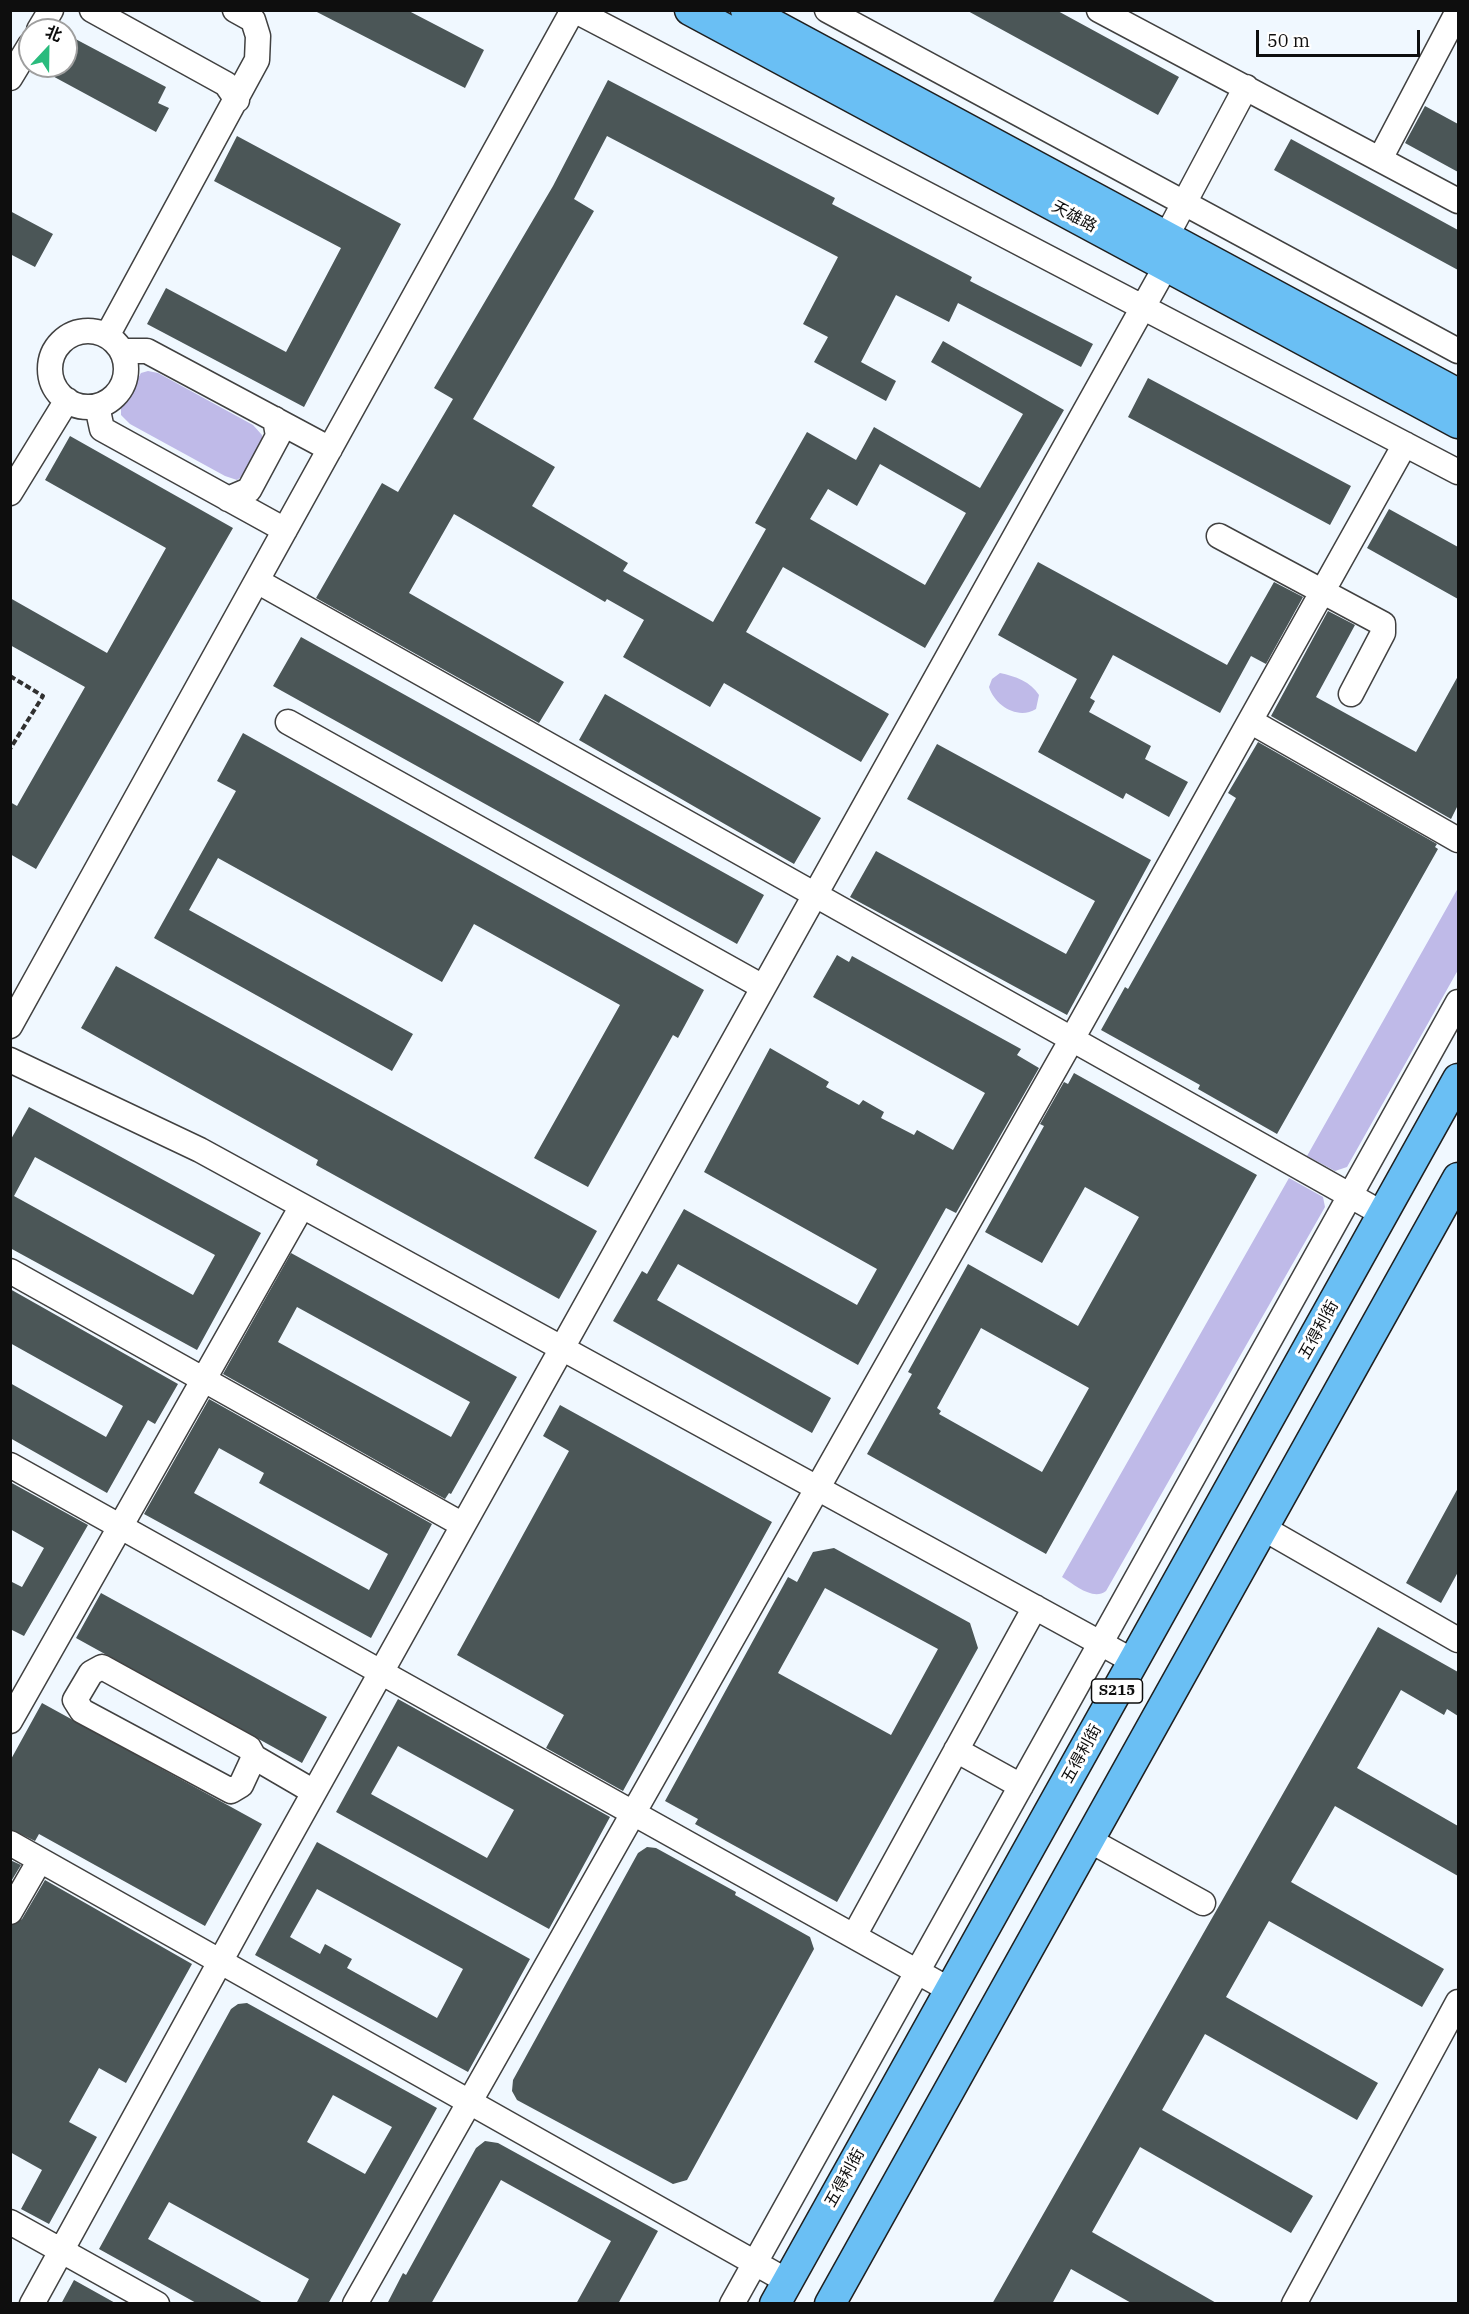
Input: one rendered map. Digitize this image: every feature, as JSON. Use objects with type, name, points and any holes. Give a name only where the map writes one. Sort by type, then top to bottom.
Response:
[{"type":"main road","name":"天雄路","points":[[690,10],[1458,423]]},
{"type":"main road","name":"天雄路","points":[[746,10],[1458,394]]},
{"type":"main road","name":"五得利街","points":[[781,2293],[1458,1079]]},
{"type":"main road","name":"S215","points":[[830,2304],[1458,1178]]},
{"type":"street","points":[[92,10],[226,84],[237,100]]},
{"type":"street","points":[[114,343],[257,60],[258,36],[253,20],[235,10]]},
{"type":"street","points":[[10,1026],[573,10],[1458,472]]},
{"type":"street","points":[[827,10],[1458,351]]},
{"type":"street","points":[[1380,159],[1458,11]]},
{"type":"street","points":[[1109,13],[1458,201]]},
{"type":"street","points":[[10,78],[18,65]]},
{"type":"street","points":[[1166,237],[1246,87]]},
{"type":"street","points":[[32,2304],[314,1792],[1166,266]]},
{"type":"street","points":[[114,343],[126,368],[122,384],[116,394],[96,406],[85,406],[67,400],[56,389],[51,378],[52,355],[66,338],[86,331],[114,343],[147,351],[330,449]]},
{"type":"street","points":[[10,493],[67,400]]},
{"type":"street","points":[[96,406],[102,429],[285,530]]},
{"type":"street","points":[[228,499],[249,490],[278,436],[275,419]]},
{"type":"street","points":[[355,2304],[1072,1039],[1405,444]]},
{"type":"street","points":[[1219,536],[1383,624],[1383,633],[1351,694]]},
{"type":"street","points":[[257,581],[1383,1214]]},
{"type":"street","points":[[1250,721],[1458,840]]},
{"type":"street","points":[[288,722],[763,987]]},
{"type":"street","points":[[732,2304],[1458,1002]]},
{"type":"street","points":[[10,1060],[200,1150],[1134,1661]]},
{"type":"street","points":[[10,1721],[302,1206]]},
{"type":"street","points":[[10,1270],[463,1525]]},
{"type":"street","points":[[10,1465],[950,1990]]},
{"type":"street","points":[[1263,1528],[1458,1640]]},
{"type":"street","points":[[854,1936],[1035,1607]]},
{"type":"street","points":[[254,1757],[241,1785],[231,1791],[82,1711],[75,1700],[91,1673],[102,1667],[249,1748],[254,1757],[314,1792]]},
{"type":"street","points":[[956,1750],[1021,1786]]},
{"type":"street","points":[[1089,1840],[1203,1903]]},
{"type":"street","points":[[10,1843],[755,2263],[781,2293]]},
{"type":"street","points":[[10,1912],[40,1860]]},
{"type":"street","points":[[1294,2304],[1458,2002]]},
{"type":"street","points":[[10,2222],[157,2304]]},
{"type":"path","points":[[10,676],[43,696],[10,749]]},
{"type":"shaded area","points":[[148,371],[158,373],[253,425],[262,435],[262,443],[241,477],[237,480],[225,476],[130,424],[121,415],[121,407],[141,373]]},
{"type":"shaded area","points":[[1000,673],[1022,680],[1036,690],[1039,695],[1036,709],[1022,713],[1015,712],[996,700],[989,687],[992,679]]},
{"type":"shaded area","points":[[1458,888],[1458,970],[1347,1167],[1335,1171],[1307,1156]]},
{"type":"shaded area","points":[[1289,1178],[1323,1197],[1325,1207],[1106,1591],[1095,1594],[1084,1591],[1062,1577]]},
{"type":"building","points":[[313,10],[407,10],[484,50],[465,88]]},
{"type":"building","points":[[966,10],[1056,10],[1179,77],[1158,115]]},
{"type":"building","points":[[78,40],[166,87],[158,103],[169,108],[156,132],[56,78],[78,78]]},
{"type":"building","points":[[608,80],[835,198],[832,204],[972,277],[970,281],[1093,344],[1081,367],[958,303],[949,322],[896,295],[861,362],[896,381],[886,401],[814,362],[828,337],[803,324],[838,257],[607,136],[574,199],[594,211],[473,419],[555,467],[532,506],[628,563],[623,571],[713,622],[766,529],[755,523],[807,432],[856,460],[874,427],[980,488],[1023,414],[931,362],[943,341],[1064,410],[925,648],[783,567],[746,632],[889,714],[861,762],[724,683],[710,707],[623,657],[644,620],[607,599],[605,602],[454,514],[409,593],[564,682],[539,723],[316,598],[382,483],[398,492],[453,399],[434,388],[553,186]],"holes":[[[880,464],[966,513],[925,585],[810,519],[828,489],[857,506]]]},
{"type":"building","points":[[1425,106],[1458,124],[1458,172],[1405,143]]},
{"type":"building","points":[[237,136],[401,224],[304,407],[147,324],[166,288],[286,352],[341,248],[214,181]]},
{"type":"building","points":[[1291,139],[1458,230],[1458,270],[1274,170]]},
{"type":"building","points":[[10,211],[53,234],[35,267],[10,254]]},
{"type":"building","points":[[1148,378],[1351,486],[1330,525],[1128,417]]},
{"type":"building","points":[[70,436],[233,528],[36,869],[10,854],[10,802],[17,806],[85,687],[10,645],[10,598],[107,653],[166,548],[45,480]]},
{"type":"building","points":[[1389,509],[1458,547],[1458,599],[1367,548]]},
{"type":"building","points":[[1038,562],[1227,665],[1274,582],[1303,597],[1266,664],[1251,656],[1220,713],[1113,655],[1090,698],[1095,701],[1089,712],[1151,746],[1145,759],[1188,782],[1169,817],[1126,793],[1123,799],[1038,752],[1077,679],[998,635]]},
{"type":"building","points":[[1328,611],[1355,625],[1316,697],[1416,752],[1458,676],[1458,805],[1451,819],[1271,716]]},
{"type":"building","points":[[301,637],[764,895],[737,944],[273,686]]},
{"type":"building","points":[[605,694],[821,818],[794,864],[579,740]]},
{"type":"building","points":[[243,733],[704,990],[678,1038],[673,1035],[588,1187],[534,1158],[620,1005],[474,924],[442,982],[218,858],[189,910],[413,1034],[392,1071],[154,938],[236,791],[217,781]]},
{"type":"building","points":[[1258,742],[1437,844],[1435,847],[1438,849],[1277,1134],[1198,1089],[1200,1085],[1101,1030],[1125,987],[1128,989],[1236,798],[1228,793]]},
{"type":"building","points":[[937,744],[1151,860],[1067,1015],[850,897],[876,851],[1066,954],[1095,901],[907,799]]},
{"type":"building","points":[[837,955],[849,962],[852,956],[1021,1049],[1017,1055],[1039,1068],[956,1213],[946,1208],[858,1365],[678,1264],[657,1300],[831,1398],[812,1433],[613,1321],[642,1271],[647,1274],[684,1209],[857,1305],[877,1269],[704,1172],[770,1048],[829,1082],[826,1087],[859,1105],[863,1100],[884,1112],[881,1118],[914,1135],[917,1130],[953,1150],[985,1093],[813,997]]},
{"type":"building","points":[[116,966],[597,1231],[559,1299],[316,1165],[318,1160],[81,1028]]},
{"type":"building","points":[[1074,1073],[1257,1175],[1046,1554],[867,1454],[912,1374],[908,1372],[968,1264],[1078,1326],[1139,1217],[1085,1187],[1042,1263],[985,1232],[1044,1126],[1040,1124],[1064,1082],[1068,1084]],"holes":[[[981,1328],[1089,1388],[1042,1472],[939,1414],[941,1411],[937,1408]]]},
{"type":"building","points":[[29,1107],[261,1233],[197,1350],[10,1248],[10,1141]],"holes":[[[35,1157],[215,1255],[193,1295],[14,1196]]]},
{"type":"building","points":[[291,1253],[517,1377],[451,1494],[449,1493],[445,1499],[223,1374]],"holes":[[[297,1307],[470,1402],[451,1437],[278,1342]]]},
{"type":"building","points":[[10,1289],[178,1384],[155,1424],[148,1420],[107,1493],[10,1438],[10,1383],[106,1437],[123,1406],[10,1343]]},
{"type":"building","points":[[209,1399],[432,1524],[371,1638],[144,1514]],"holes":[[[219,1448],[264,1473],[259,1483],[388,1554],[369,1590],[194,1493]]]},
{"type":"building","points":[[560,1405],[772,1522],[623,1791],[546,1748],[564,1715],[457,1655],[569,1451],[543,1436]]},
{"type":"building","points":[[10,1482],[88,1525],[24,1636],[10,1629],[10,1581],[22,1587],[44,1548],[10,1529]]},
{"type":"building","points":[[1458,1488],[1458,1572],[1441,1603],[1406,1583]]},
{"type":"building","points":[[834,1548],[970,1623],[978,1648],[837,1902],[695,1824],[698,1819],[665,1801],[788,1577],[797,1582],[813,1552]],"holes":[[[825,1588],[938,1649],[891,1735],[778,1673]]]},
{"type":"building","points":[[101,1593],[327,1717],[302,1763],[76,1638]]},
{"type":"building","points":[[1378,1627],[1458,1672],[1458,1716],[1447,1709],[1444,1715],[1401,1690],[1357,1768],[1458,1826],[1458,1876],[1335,1806],[1291,1882],[1444,1969],[1422,2007],[1269,1921],[1226,1997],[1378,2083],[1357,2120],[1205,2034],[1162,2110],[1313,2196],[1291,2233],[1140,2147],[1092,2232],[1218,2304],[1133,2304],[1071,2269],[1052,2304],[992,2304]]},
{"type":"building","points":[[398,1699],[610,1817],[549,1929],[336,1812]],"holes":[[[398,1746],[514,1810],[487,1858],[371,1794]]]},
{"type":"building","points":[[42,1703],[262,1824],[205,1926],[39,1834],[35,1841],[10,1829],[10,1761]]},
{"type":"building","points":[[317,1842],[530,1959],[468,2072],[255,1955]],"holes":[[[317,1889],[463,1969],[437,2018],[347,1968],[352,1959],[325,1944],[320,1954],[290,1937]]]},
{"type":"building","points":[[647,1847],[656,1848],[736,1892],[735,1895],[810,1937],[814,1949],[687,2180],[673,2184],[517,2100],[512,2091],[513,2080],[638,1853]]},
{"type":"building","points":[[10,1860],[21,1865],[10,1883]]},
{"type":"building","points":[[45,1880],[192,1964],[126,2083],[99,2068],[69,2122],[97,2137],[49,2224],[21,2209],[42,2170],[10,2152],[10,1926],[22,1919]]},
{"type":"building","points":[[247,2003],[437,2108],[328,2304],[296,2304],[309,2279],[169,2202],[148,2239],[265,2304],[198,2304],[99,2249],[231,2009],[238,2004]],"holes":[[[333,2095],[392,2127],[365,2174],[307,2142]]]},
{"type":"building","points":[[485,2141],[498,2143],[658,2231],[618,2304],[576,2304],[611,2241],[501,2180],[431,2304],[387,2304],[403,2273],[406,2275],[476,2148]]},
{"type":"building","points":[[74,2280],[117,2304],[61,2304]]}]
